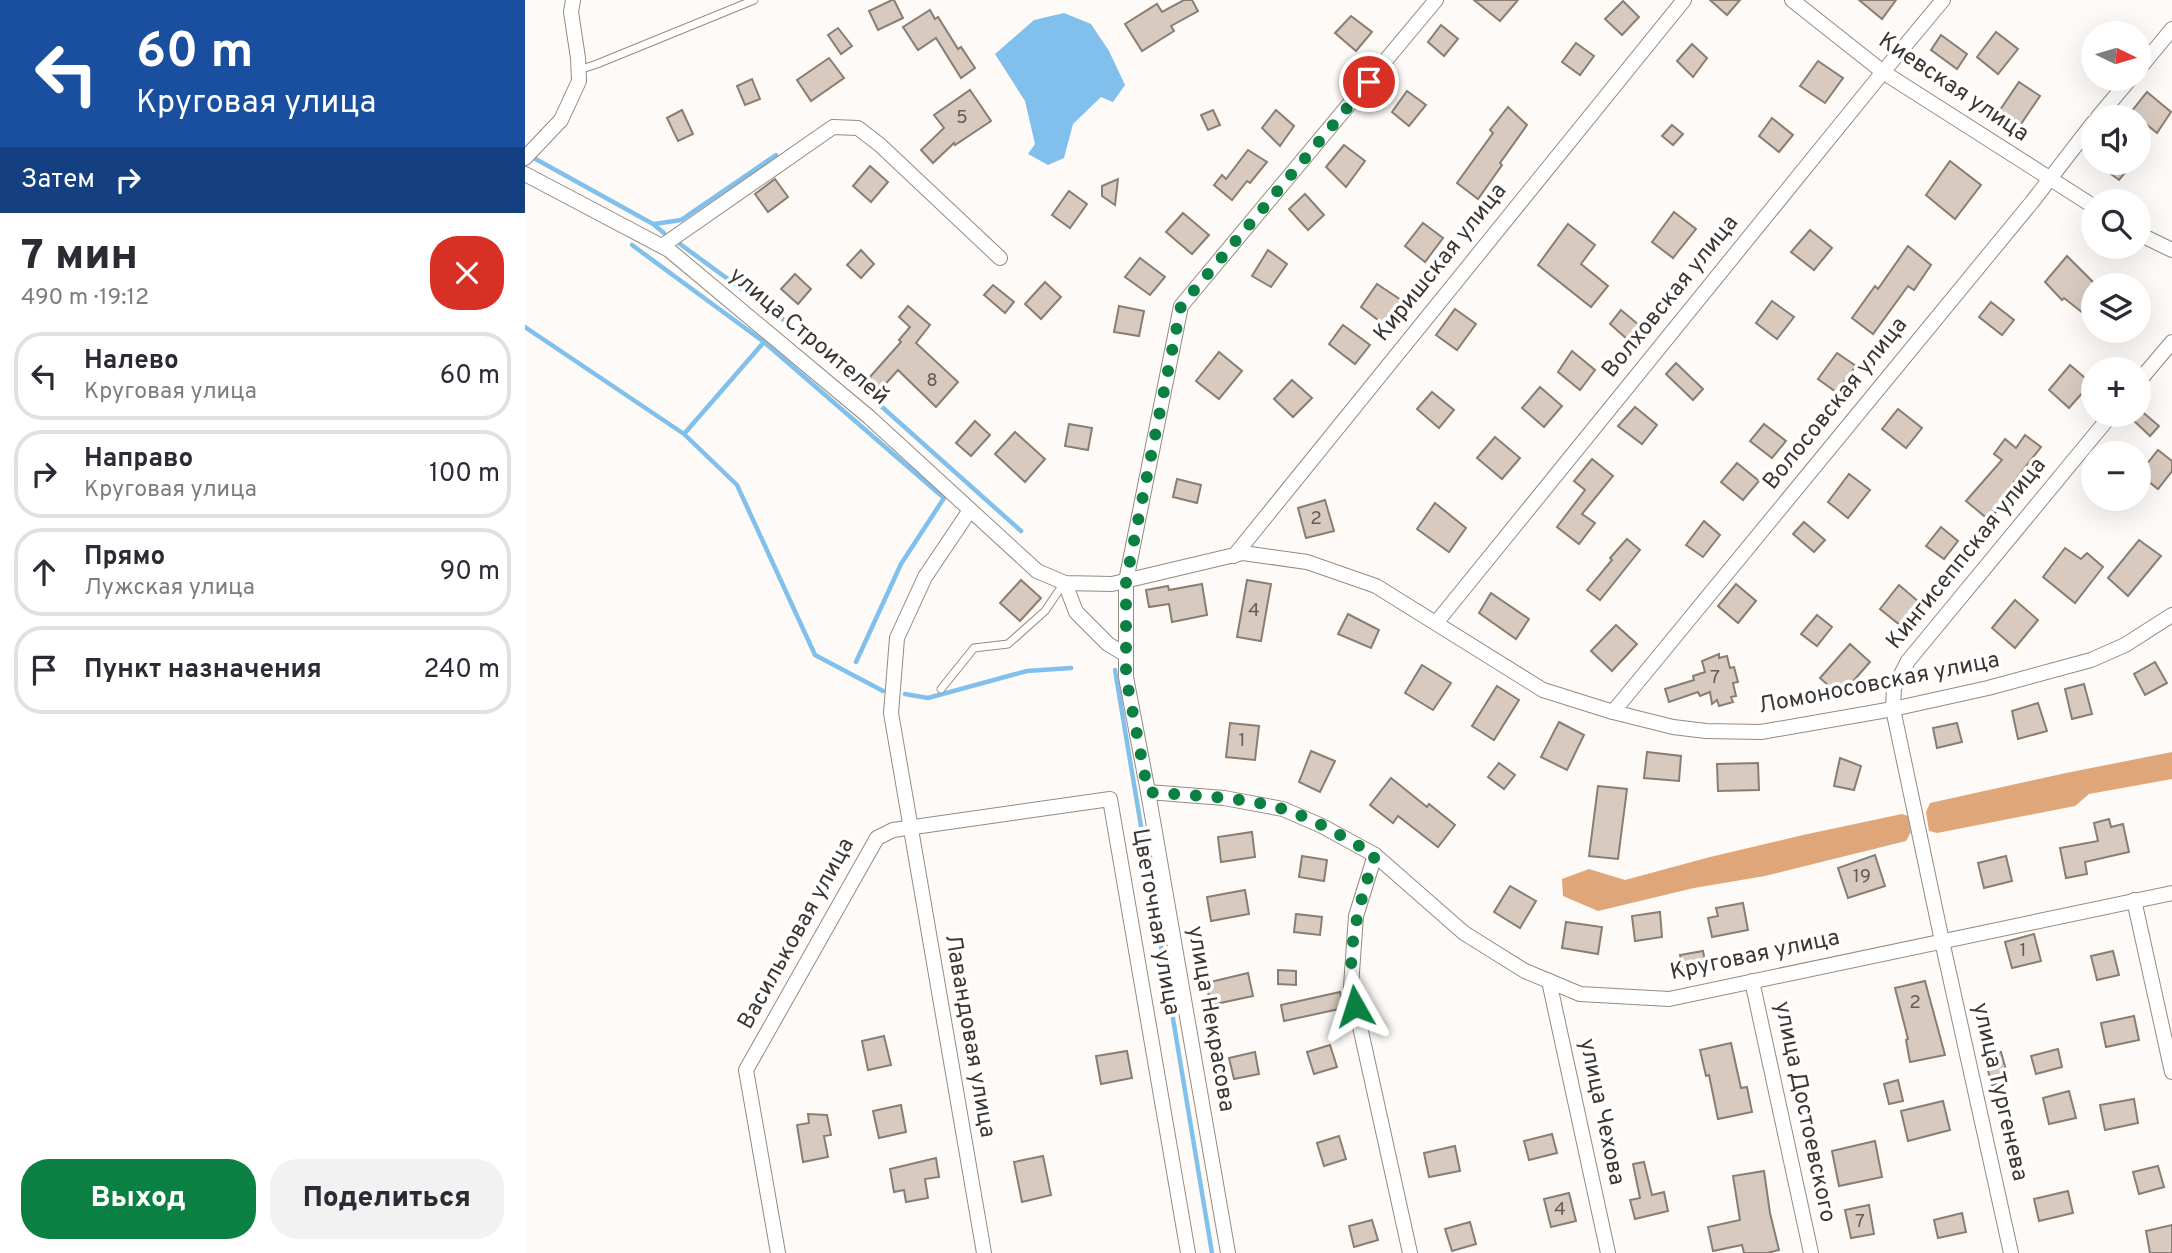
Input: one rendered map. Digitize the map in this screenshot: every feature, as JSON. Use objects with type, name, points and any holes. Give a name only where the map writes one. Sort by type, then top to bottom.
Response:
[{"type":"street","points":[[525,158],[561,120],[579,81],[579,58],[571,12],[573,0]]},
{"type":"street","points":[[1148,792],[1126,677],[1126,581],[1181,306],[1436,0]]},
{"type":"street","name":"Киришская улица","points":[[1234,556],[1684,0]]},
{"type":"street","name":"Киевская улица","points":[[1792,0],[1882,72],[2081,198]]},
{"type":"street","name":"Волховская улица","points":[[1436,623],[1943,0]]},
{"type":"street","points":[[2151,54],[2172,29]]},
{"type":"street","points":[[2108,105],[2120,91]]},
{"type":"street","points":[[662,246],[833,127],[858,128],[880,145],[1000,258]]},
{"type":"street","name":"Волосовская улица","points":[[1613,712],[2081,138]]},
{"type":"street","name":"улица Строителей","points":[[525,174],[669,250],[869,417],[1037,571]]},
{"type":"street","points":[[2151,240],[2172,250]]},
{"type":"street","points":[[2151,367],[2172,342]]},
{"type":"street","name":"Кингисеппская улица","points":[[1942,941],[1893,709],[1894,688],[1908,661],[2101,427]]},
{"type":"street","points":[[909,827],[891,713],[897,638],[925,577],[970,510]]},
{"type":"street","name":"Ломоносовская улица","points":[[1037,571],[1065,583],[1112,584],[1243,553],[1307,562],[1375,586],[1543,690],[1613,712],[1673,727],[1706,731],[1761,732],[1893,709],[1988,688],[2091,660],[2125,645],[2172,615]]},
{"type":"street","points":[[1065,583],[1076,612],[1108,644],[1126,654]]},
{"type":"street","name":"Круговая улица","points":[[1148,792],[1224,798],[1283,809],[1322,826],[1375,855],[1464,933],[1525,971],[1580,994],[1669,999],[2172,892]]},
{"type":"street","name":"улица Некрасова","points":[[1148,792],[1228,1253]]},
{"type":"street","name":"Цветочная улица","points":[[909,827],[1111,799],[1188,1253]]},
{"type":"street","name":"Васильковая улица","points":[[778,1253],[746,1070],[877,838],[893,830],[909,827]]},
{"type":"street","name":"Лавандовая улица","points":[[909,827],[984,1253]]},
{"type":"street","points":[[1375,855],[1356,916],[1351,986],[1410,1253]]},
{"type":"street","points":[[2134,900],[2172,1072]]},
{"type":"street","name":"улица Тургенева","points":[[1942,941],[2011,1253]]},
{"type":"street","name":"улица Чехова","points":[[1549,981],[1608,1253]]},
{"type":"street","name":"улица Достоевского","points":[[1752,981],[1811,1253]]},
{"type":"lane","points":[[579,70],[754,0]]},
{"type":"lane","points":[[941,690],[974,648],[1008,644],[1045,611],[1065,583]]},
{"type":"shaded area","points":[[2172,752],[2172,779],[2089,794],[2075,806],[1937,833],[1929,831],[1926,812],[1930,803]]},
{"type":"shaded area","points":[[1902,814],[1908,816],[1911,832],[1906,841],[1765,876],[1694,888],[1598,911],[1563,896],[1562,879],[1589,869],[1625,880],[1710,857]]},
{"type":"water","points":[[1064,13],[1091,24],[1109,51],[1125,85],[1113,102],[1101,97],[1073,124],[1064,158],[1048,165],[1028,154],[1035,144],[1025,101],[995,54],[1034,20]]},
{"type":"building","points":[[892,0],[903,18],[878,30],[869,11]]},
{"type":"building","points":[[1184,0],[1192,0],[1198,11],[1171,26],[1174,31],[1142,51],[1125,24],[1157,4],[1162,12]]},
{"type":"building","points":[[1474,0],[1518,0],[1500,21]]},
{"type":"building","points":[[1710,0],[1740,0],[1727,15]]},
{"type":"building","points":[[1859,0],[1896,0],[1882,19]]},
{"type":"building","points":[[1623,1],[1639,17],[1622,35],[1605,19]]},
{"type":"building","points":[[930,10],[975,68],[961,78],[936,38],[918,50],[903,27]]},
{"type":"building","points":[[1351,16],[1372,32],[1356,51],[1335,33]]},
{"type":"building","points":[[1441,25],[1458,39],[1444,56],[1428,42]]},
{"type":"building","points":[[838,28],[852,46],[841,54],[828,35]]},
{"type":"building","points":[[1996,32],[2018,49],[1998,74],[1977,57]]},
{"type":"building","points":[[1941,35],[1967,54],[1957,69],[1931,50]]},
{"type":"building","points":[[1576,43],[1594,56],[1580,75],[1562,62]]},
{"type":"building","points":[[1692,44],[1707,58],[1693,77],[1677,61]]},
{"type":"building","points":[[829,58],[844,78],[811,101],[797,80]]},
{"type":"building","points":[[1818,61],[1843,78],[1825,103],[1800,86]]},
{"type":"building","points":[[752,79],[760,99],[745,105],[737,86]]},
{"type":"building","points":[[2019,82],[2040,96],[2021,124],[2000,110]]},
{"type":"building","points":[[970,90],[991,121],[955,145],[954,143],[933,163],[921,150],[944,128],[934,115]]},
{"type":"building","points":[[1407,91],[1426,105],[1409,126],[1392,112]]},
{"type":"building","points":[[2147,92],[2171,112],[2157,133],[2151,128],[2151,105],[2137,105]]},
{"type":"building","points":[[1508,107],[1527,125],[1478,199],[1457,183],[1493,133],[1490,130]]},
{"type":"building","points":[[682,110],[693,134],[678,141],[667,118]]},
{"type":"building","points":[[1213,110],[1220,125],[1208,130],[1201,115]]},
{"type":"building","points":[[1276,110],[1294,126],[1280,146],[1262,128]]},
{"type":"building","points":[[1772,118],[1793,135],[1779,152],[1759,136]]},
{"type":"building","points":[[1672,125],[1683,134],[1673,145],[1662,136]]},
{"type":"building","points":[[1344,145],[1365,161],[1346,187],[1326,167]]},
{"type":"building","points":[[1248,150],[1267,162],[1232,200],[1214,185],[1222,175],[1226,179]]},
{"type":"building","points":[[1950,161],[1981,185],[1955,219],[1926,195]]},
{"type":"building","points":[[870,166],[888,182],[871,202],[853,186]]},
{"type":"building","points":[[775,179],[788,197],[768,212],[755,194]]},
{"type":"building","points":[[1118,179],[1115,205],[1102,196],[1102,186]]},
{"type":"building","points":[[1069,191],[1087,204],[1070,228],[1052,215]]},
{"type":"building","points":[[1305,194],[1324,215],[1308,230],[1289,209]]},
{"type":"building","points":[[1674,212],[1696,229],[1673,258],[1652,242]]},
{"type":"building","points":[[1183,213],[1209,235],[1192,254],[1166,232]]},
{"type":"building","points":[[1423,223],[1443,238],[1425,262],[1405,246]]},
{"type":"building","points":[[1568,224],[1595,245],[1581,264],[1608,286],[1591,307],[1538,265]]},
{"type":"building","points":[[1810,230],[1832,248],[1814,270],[1791,252]]},
{"type":"building","points":[[1908,246],[1931,265],[1914,290],[1908,286],[1873,334],[1852,318],[1875,286],[1878,289]]},
{"type":"building","points":[[861,250],[874,264],[861,278],[847,265]]},
{"type":"building","points":[[1268,250],[1287,264],[1271,287],[1252,276]]},
{"type":"building","points":[[2067,256],[2084,273],[2081,273],[2081,311],[2064,298],[2062,300],[2045,282]]},
{"type":"building","points":[[1140,258],[1165,277],[1150,295],[1125,277]]},
{"type":"building","points":[[795,274],[811,289],[798,304],[781,289]]},
{"type":"building","points":[[1045,282],[1061,297],[1041,319],[1025,304]]},
{"type":"building","points":[[1377,284],[1401,300],[1382,323],[1361,307]]},
{"type":"building","points":[[993,285],[1014,302],[1005,313],[984,295]]},
{"type":"building","points":[[1772,301],[1794,317],[1777,339],[1756,323]]},
{"type":"building","points":[[1991,302],[2014,320],[2002,335],[1979,317]]},
{"type":"building","points":[[908,306],[930,325],[916,343],[958,382],[936,407],[898,370],[881,389],[869,378],[901,342],[899,340],[910,327],[899,317]]},
{"type":"building","points":[[1119,306],[1144,311],[1139,336],[1114,332]]},
{"type":"building","points":[[1455,309],[1476,324],[1457,350],[1436,335]]},
{"type":"building","points":[[1621,310],[1639,325],[1627,339],[1610,324]]},
{"type":"building","points":[[1343,325],[1370,345],[1355,364],[1329,344]]},
{"type":"building","points":[[1572,351],[1595,370],[1580,390],[1558,372]]},
{"type":"building","points":[[1219,352],[1242,371],[1219,399],[1196,381]]},
{"type":"building","points":[[1837,353],[1856,366],[1836,392],[1818,379]]},
{"type":"building","points":[[1676,363],[1703,389],[1693,400],[1666,374]]},
{"type":"building","points":[[2070,365],[2081,374],[2081,394],[2069,408],[2049,390]]},
{"type":"building","points":[[1292,380],[1312,398],[1293,417],[1274,399]]},
{"type":"building","points":[[1540,387],[1562,406],[1544,427],[1522,408]]},
{"type":"building","points":[[1432,392],[1454,410],[1439,428],[1417,409]]},
{"type":"building","points":[[1635,407],[1657,425],[1642,444],[1618,426]]},
{"type":"building","points":[[1898,409],[1922,428],[1906,448],[1882,429]]},
{"type":"building","points":[[2151,419],[2159,426],[2150,436],[2140,427],[2151,427]]},
{"type":"building","points":[[975,421],[990,435],[971,456],[956,443]]},
{"type":"building","points":[[1069,424],[1092,428],[1088,450],[1065,446]]},
{"type":"building","points":[[1764,424],[1786,441],[1772,458],[1750,441]]},
{"type":"building","points":[[1015,432],[1045,459],[1025,482],[995,454]]},
{"type":"building","points":[[2025,435],[2041,447],[2006,492],[2010,495],[1989,520],[1966,501],[2002,460],[1994,454],[2005,439],[2016,448]]},
{"type":"building","points":[[1495,437],[1520,458],[1502,479],[1477,458]]},
{"type":"building","points":[[2158,450],[2172,461],[2172,471],[2158,489],[2151,483],[2151,459]]},
{"type":"building","points":[[1592,459],[1613,476],[1582,514],[1595,523],[1579,544],[1557,527],[1585,490],[1574,481]]},
{"type":"building","points":[[1737,463],[1759,481],[1743,500],[1721,482]]},
{"type":"building","points":[[1849,474],[1870,490],[1848,518],[1828,502]]},
{"type":"building","points":[[1177,479],[1201,485],[1197,503],[1173,497]]},
{"type":"building","points":[[1325,500],[1334,531],[1306,538],[1298,508]]},
{"type":"building","points":[[1435,503],[1466,528],[1449,552],[1417,529]]},
{"type":"building","points":[[1704,521],[1720,535],[1703,557],[1686,545]]},
{"type":"building","points":[[1804,522],[1825,540],[1814,552],[1793,534]]},
{"type":"building","points":[[1941,527],[1958,541],[1944,559],[1926,546]]},
{"type":"building","points":[[1627,539],[1640,550],[1600,600],[1587,590]]},
{"type":"building","points":[[2139,540],[2161,556],[2128,596],[2108,578]]},
{"type":"building","points":[[2065,548],[2081,559],[2087,553],[2103,567],[2075,603],[2043,577]]},
{"type":"building","points":[[1021,580],[1041,598],[1020,621],[1000,603]]},
{"type":"building","points":[[1247,580],[1271,584],[1261,641],[1237,637]]},
{"type":"building","points":[[1202,584],[1207,615],[1172,622],[1169,604],[1149,607],[1146,590],[1168,586],[1169,590]]},
{"type":"building","points":[[1736,584],[1756,601],[1738,623],[1718,606]]},
{"type":"building","points":[[1899,585],[1919,602],[1900,625],[1880,609]]},
{"type":"building","points":[[1491,593],[1529,619],[1516,639],[1479,613]]},
{"type":"building","points":[[2015,600],[2038,620],[2015,648],[1992,628]]},
{"type":"building","points":[[1348,614],[1379,630],[1371,648],[1338,634]]},
{"type":"building","points":[[1817,615],[1832,627],[1817,646],[1801,634]]},
{"type":"building","points":[[1616,625],[1637,644],[1612,671],[1591,651]]},
{"type":"building","points":[[1850,644],[1870,662],[1840,696],[1820,678]]},
{"type":"building","points":[[1719,654],[1719,658],[1727,656],[1730,668],[1734,667],[1738,682],[1733,683],[1736,696],[1731,697],[1733,702],[1719,706],[1717,700],[1712,704],[1710,692],[1700,696],[1698,692],[1669,702],[1665,689],[1694,680],[1693,676],[1705,672],[1702,661]]},
{"type":"building","points":[[2155,662],[2167,683],[2145,695],[2134,674]]},
{"type":"building","points":[[1422,665],[1451,683],[1433,710],[1405,693]]},
{"type":"building","points":[[2084,684],[2092,714],[2072,719],[2065,689]]},
{"type":"building","points":[[1497,686],[1519,700],[1494,740],[1472,726]]},
{"type":"building","points":[[2038,703],[2047,731],[2018,739],[2012,711]]},
{"type":"building","points":[[1559,722],[1584,735],[1567,770],[1541,757]]},
{"type":"building","points":[[1230,723],[1259,726],[1255,760],[1226,757]]},
{"type":"building","points":[[1957,723],[1962,742],[1937,748],[1933,728]]},
{"type":"building","points":[[1311,751],[1335,761],[1320,792],[1299,782]]},
{"type":"building","points":[[1647,752],[1681,756],[1679,781],[1644,778]]},
{"type":"building","points":[[1840,758],[1861,766],[1854,790],[1834,786]]},
{"type":"building","points":[[1499,763],[1515,775],[1504,789],[1488,777]]},
{"type":"building","points":[[1758,763],[1759,790],[1718,791],[1717,764]]},
{"type":"building","points":[[1391,778],[1455,825],[1438,847],[1398,816],[1393,823],[1370,805]]},
{"type":"building","points":[[1598,786],[1627,789],[1618,859],[1589,856]]},
{"type":"building","points":[[2109,819],[2111,827],[2123,824],[2129,852],[2085,862],[2087,874],[2066,878],[2060,848],[2098,841],[2094,823]]},
{"type":"building","points":[[1252,832],[1255,857],[1221,862],[1218,837]]},
{"type":"building","points":[[1875,855],[1885,886],[1848,898],[1838,868]]},
{"type":"building","points":[[1302,856],[1327,860],[1324,881],[1299,877]]},
{"type":"building","points":[[2006,856],[2012,881],[1984,888],[1978,863]]},
{"type":"building","points":[[1510,886],[1536,901],[1520,928],[1494,912]]},
{"type":"building","points":[[1245,890],[1249,914],[1211,921],[1207,897]]},
{"type":"building","points":[[1743,903],[1748,930],[1712,937],[1708,918],[1718,916],[1716,908]]},
{"type":"building","points":[[1660,912],[1662,937],[1635,941],[1632,916]]},
{"type":"building","points":[[1296,914],[1322,917],[1320,935],[1294,932]]},
{"type":"building","points":[[1566,922],[1602,927],[1598,954],[1562,948]]},
{"type":"building","points":[[2034,934],[2041,961],[2012,968],[2005,942]]},
{"type":"building","points":[[1703,951],[1706,967],[1684,971],[1680,955]]},
{"type":"building","points":[[2113,951],[2119,975],[2097,980],[2091,956]]},
{"type":"building","points":[[1278,970],[1296,971],[1296,985],[1278,984]]},
{"type":"building","points":[[1248,973],[1253,996],[1211,1005],[1206,983]]},
{"type":"building","points":[[1925,981],[1945,1055],[1910,1062],[1908,1039],[1895,988]]},
{"type":"building","points":[[1340,992],[1344,1008],[1284,1021],[1281,1005]]},
{"type":"building","points":[[2134,1016],[2139,1040],[2106,1047],[2101,1023]]},
{"type":"building","points":[[884,1036],[891,1065],[868,1070],[862,1041]]},
{"type":"building","points":[[1731,1043],[1741,1088],[1747,1087],[1752,1112],[1718,1119],[1709,1075],[1706,1076],[1700,1050]]},
{"type":"building","points":[[1330,1045],[1337,1067],[1314,1074],[1307,1052]]},
{"type":"building","points":[[2058,1049],[2062,1067],[2036,1074],[2031,1056]]},
{"type":"building","points":[[1127,1051],[1132,1078],[1101,1084],[1096,1056]]},
{"type":"building","points":[[1255,1052],[1259,1074],[1234,1079],[1229,1058]]},
{"type":"building","points":[[2001,1052],[2009,1081],[1992,1085],[1984,1056]]},
{"type":"building","points":[[1898,1080],[1903,1101],[1889,1104],[1884,1084]]},
{"type":"building","points":[[2069,1091],[2076,1118],[2049,1124],[2043,1098]]},
{"type":"building","points":[[2134,1099],[2138,1123],[2105,1130],[2100,1105]]},
{"type":"building","points":[[1943,1101],[1950,1130],[1908,1141],[1901,1111]]},
{"type":"building","points":[[901,1105],[906,1132],[879,1138],[873,1111]]},
{"type":"building","points":[[808,1114],[827,1115],[831,1135],[824,1136],[828,1157],[803,1162],[797,1125],[809,1123]]},
{"type":"building","points":[[1552,1134],[1557,1153],[1529,1160],[1524,1141]]},
{"type":"building","points":[[1339,1136],[1346,1159],[1324,1166],[1317,1143]]},
{"type":"building","points":[[1875,1141],[1882,1177],[1839,1186],[1832,1151]]},
{"type":"building","points":[[1455,1146],[1460,1171],[1429,1177],[1424,1153]]},
{"type":"building","points":[[1043,1156],[1051,1195],[1022,1202],[1014,1162]]},
{"type":"building","points":[[936,1158],[939,1177],[925,1179],[928,1198],[906,1202],[904,1190],[894,1192],[890,1169]]},
{"type":"building","points":[[1644,1162],[1652,1195],[1664,1192],[1668,1211],[1635,1219],[1630,1200],[1640,1198],[1633,1164]]},
{"type":"building","points":[[2158,1166],[2164,1187],[2139,1194],[2133,1172]]},
{"type":"building","points":[[1764,1171],[1779,1250],[1744,1253],[1742,1245],[1713,1251],[1708,1227],[1740,1220],[1733,1176]]},
{"type":"building","points":[[2068,1191],[2073,1213],[2039,1221],[2034,1199]]},
{"type":"building","points":[[1569,1193],[1576,1221],[1551,1227],[1544,1199]]},
{"type":"building","points":[[1869,1205],[1874,1234],[1851,1238],[1845,1210]]},
{"type":"building","points":[[1962,1213],[1966,1232],[1938,1238],[1934,1220]]},
{"type":"building","points":[[1372,1220],[1378,1240],[1354,1247],[1349,1226]]},
{"type":"building","points":[[1470,1222],[1476,1244],[1452,1251],[1445,1229]]},
{"type":"building","points":[[2172,1225],[2172,1253],[2150,1253],[2146,1231]]},
{"type":"waterway","points":[[654,224],[681,220],[776,155]]},
{"type":"waterway","points":[[532,157],[653,224],[664,233]]},
{"type":"waterway","points":[[680,244],[788,323],[1021,531]]},
{"type":"waterway","points":[[632,245],[764,342],[944,498],[901,564],[856,662]]},
{"type":"waterway","points":[[525,327],[684,434],[737,485],[815,655],[883,691]]},
{"type":"waterway","points":[[684,434],[764,342]]},
{"type":"waterway","points":[[905,694],[928,698],[1027,671],[1071,668]]},
{"type":"waterway","points":[[1115,670],[1212,1253]]},
{"type":"route","points":[[1355,1006],[1351,986],[1356,916],[1375,855],[1322,826],[1283,809],[1224,798],[1148,792],[1126,677],[1126,581],[1181,306],[1369,82]]}]
